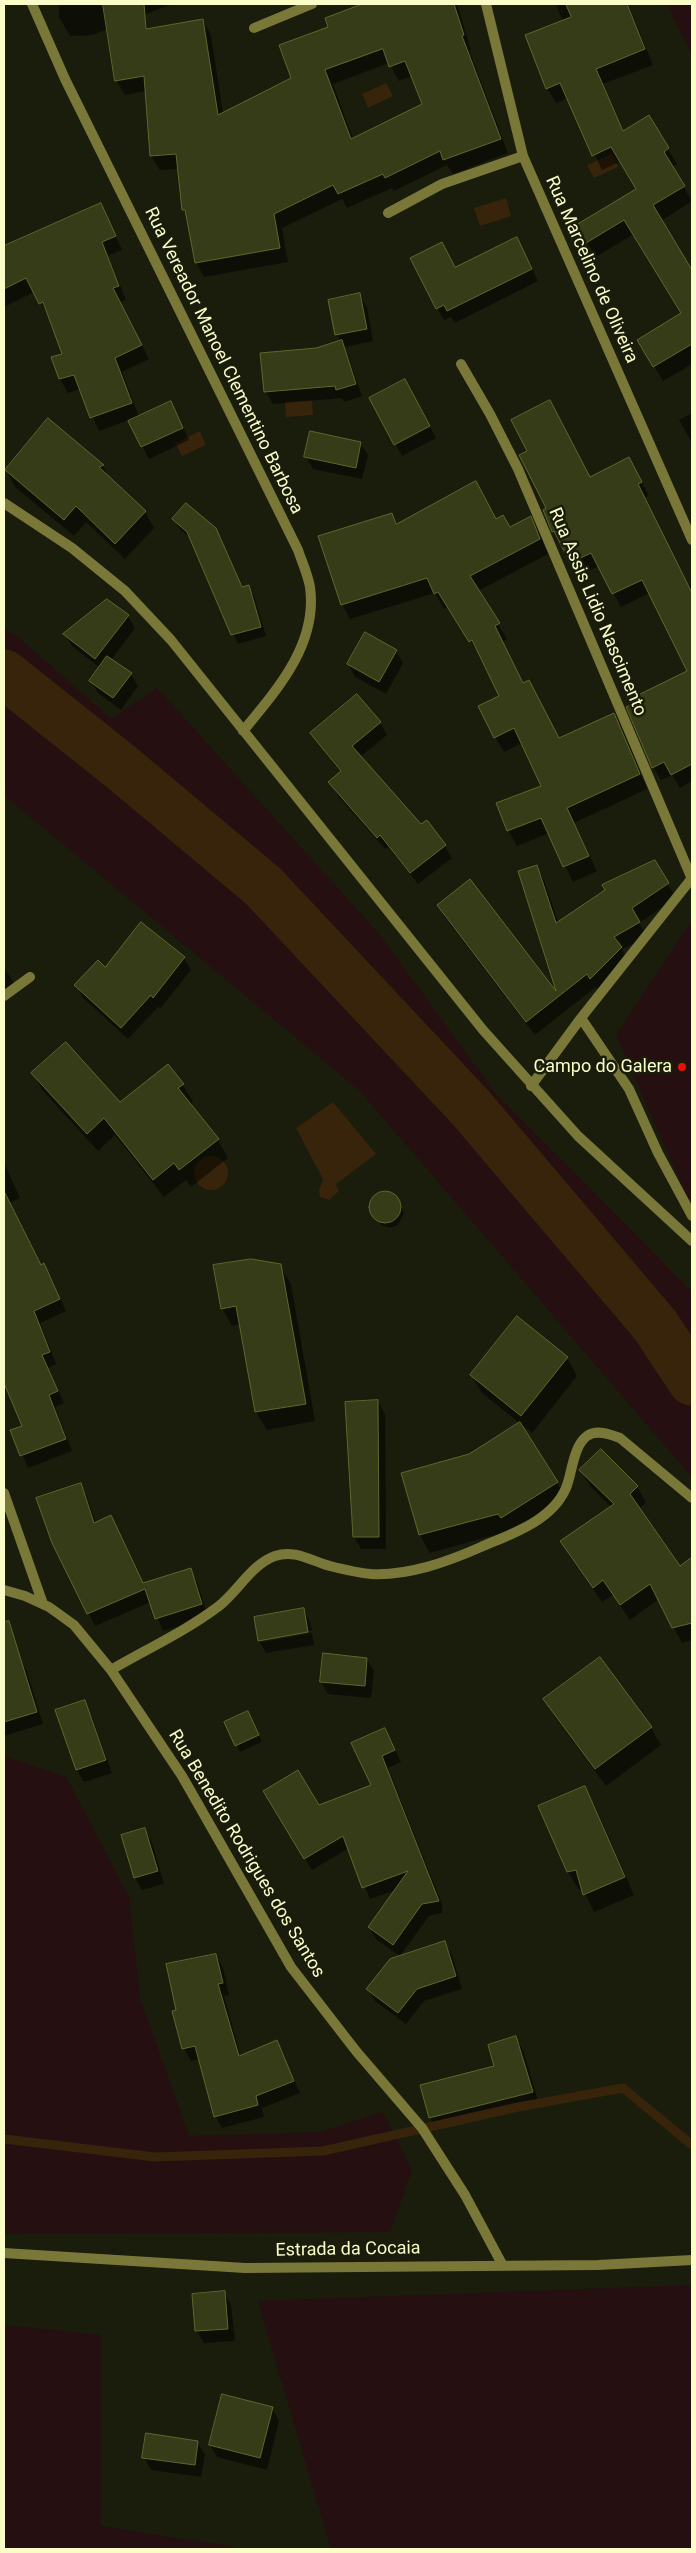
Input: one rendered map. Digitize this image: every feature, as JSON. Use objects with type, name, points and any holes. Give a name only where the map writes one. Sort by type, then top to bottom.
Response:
[{"type":"street","name":"Rua Vereador Manoel Clementino Barbosa","points":[[32,4],[65,79],[298,550],[310,586],[311,619],[299,653],[273,694],[243,731]]},
{"type":"street","points":[[254,28],[312,4]]},
{"type":"street","name":"Rua Marcelino de Oliveira","points":[[486,4],[523,156],[692,540]]},
{"type":"street","points":[[388,213],[442,184],[523,156]]},
{"type":"street","name":"Rua Assis Lidio Nascimento","points":[[461,364],[490,414],[518,469],[692,879]]},
{"type":"street","points":[[4,503],[72,548],[125,592],[171,640],[483,1030],[531,1086],[578,1136],[692,1241]]},
{"type":"street","points":[[531,1086],[581,1018],[692,879]]},
{"type":"street","points":[[4,996],[30,977]]},
{"type":"street","points":[[581,1018],[629,1089],[658,1153],[692,1216]]},
{"type":"street","points":[[112,1670],[219,1606],[257,1567],[275,1556],[293,1553],[329,1566],[371,1574],[410,1570],[453,1560],[522,1529],[550,1510],[559,1499],[566,1489],[579,1448],[587,1436],[597,1432],[620,1438],[692,1498]]},
{"type":"street","points":[[4,1493],[43,1604]]},
{"type":"street","name":"Rua Benedito Rodrigues dos Santos","points":[[4,1590],[26,1596],[43,1604],[74,1625],[112,1670],[182,1776],[291,1967],[356,2051],[422,2128],[465,2195],[502,2264]]},
{"type":"street","name":"Estrada da Cocaia","points":[[4,2253],[246,2268],[502,2264],[598,2265],[692,2260]]},
{"type":"shaded area","points":[[667,4],[692,4],[692,55]]},
{"type":"shaded area","points":[[386,83],[393,96],[368,108],[362,94]]},
{"type":"shaded area","points":[[612,154],[618,167],[594,178],[587,165]]},
{"type":"shaded area","points":[[506,198],[511,216],[480,226],[474,208]]},
{"type":"shaded area","points":[[312,400],[313,415],[286,417],[285,402]]},
{"type":"shaded area","points":[[200,431],[206,445],[182,456],[175,443]]},
{"type":"shaded area","points":[[4,629],[18,637],[111,719],[157,688],[380,935],[495,1093],[692,1292],[692,1477],[360,1091],[4,795]]},
{"type":"shaded area","points":[[692,920],[692,1203],[687,1196],[616,1035]]},
{"type":"shaded area","points":[[333,1102],[376,1154],[336,1184],[339,1191],[329,1200],[320,1197],[319,1190],[323,1179],[296,1128]]},
{"type":"shaded area","points":[[211,1156],[218,1157],[223,1161],[227,1166],[227,1180],[223,1185],[218,1189],[211,1190],[204,1189],[199,1185],[195,1180],[194,1173],[195,1166],[199,1161],[204,1157]]},
{"type":"shaded area","points":[[4,1756],[66,1777],[129,1897],[140,1998],[189,2136],[319,2132],[383,2112],[412,2170],[390,2232],[5,2234]]},
{"type":"shaded area","points":[[692,2285],[692,2549],[331,2549],[258,2301]]},
{"type":"shaded area","points":[[4,2325],[101,2335],[101,2526],[235,2547],[236,2549],[4,2549]]},
{"type":"building","points":[[103,4],[144,4],[146,29],[203,19],[218,115],[291,78],[279,45],[328,27],[325,18],[362,4],[454,4],[464,35],[462,36],[501,139],[443,160],[440,151],[385,178],[383,174],[338,194],[333,185],[274,214],[280,248],[195,263],[185,210],[182,210],[176,154],[150,156],[144,76],[115,81]],"holes":[[[383,49],[389,67],[405,61],[422,104],[351,139],[325,70]]]},
{"type":"building","points":[[566,4],[627,4],[645,49],[596,69],[623,131],[649,115],[669,148],[664,152],[685,186],[653,205],[692,270],[692,344],[653,367],[637,340],[681,313],[624,220],[586,243],[576,225],[636,189],[611,147],[592,156],[560,83],[546,89],[525,35],[571,17]]},
{"type":"building","points":[[101,203],[116,236],[102,242],[119,286],[113,288],[142,345],[115,358],[132,403],[90,418],[74,375],[59,379],[51,357],[62,354],[43,302],[39,304],[26,278],[4,289],[4,246]]},
{"type":"building","points":[[517,237],[532,269],[447,311],[444,305],[436,309],[410,258],[442,242],[455,267]]},
{"type":"building","points":[[360,293],[367,329],[335,335],[328,300]]},
{"type":"building","points":[[342,340],[356,384],[336,390],[335,386],[264,392],[260,353],[316,348]]},
{"type":"building","points":[[405,379],[430,426],[394,445],[369,398]]},
{"type":"building","points":[[550,400],[590,477],[629,457],[642,482],[638,484],[692,593],[692,764],[671,775],[664,762],[652,768],[626,707],[635,703],[632,698],[687,671],[642,580],[612,594],[591,553],[570,563],[554,531],[552,532],[543,510],[546,508],[519,455],[527,451],[511,420]]},
{"type":"building","points":[[171,401],[183,428],[141,447],[128,421]]},
{"type":"building","points":[[48,418],[104,465],[99,467],[146,511],[115,544],[76,506],[64,520],[5,470]]},
{"type":"building","points":[[310,431],[361,442],[356,468],[304,457]]},
{"type":"building","points":[[476,481],[496,519],[503,515],[510,527],[531,516],[540,539],[470,576],[500,623],[495,626],[523,683],[529,680],[559,738],[614,713],[640,774],[567,808],[589,856],[563,867],[541,818],[507,831],[496,803],[541,786],[514,728],[494,738],[478,706],[499,696],[472,640],[469,642],[438,592],[434,594],[427,578],[341,605],[318,536],[392,513],[396,524]]},
{"type":"building","points":[[186,503],[216,528],[242,587],[249,585],[261,627],[231,635],[187,532],[172,519]]},
{"type":"building","points":[[107,599],[129,615],[95,659],[63,634]]},
{"type":"building","points":[[365,632],[397,650],[379,682],[347,664]]},
{"type":"building","points":[[107,656],[132,673],[113,698],[89,681]]},
{"type":"building","points":[[357,694],[381,722],[352,746],[421,824],[427,820],[446,845],[410,873],[380,835],[377,838],[328,782],[341,771],[310,733]]},
{"type":"building","points":[[655,860],[669,883],[632,908],[640,922],[614,937],[622,947],[590,979],[587,974],[526,1022],[437,905],[470,879],[556,991],[518,871],[537,865],[556,923],[605,890],[602,885]]},
{"type":"building","points":[[141,922],[185,957],[153,998],[151,995],[121,1028],[74,985],[98,960],[105,967]]},
{"type":"building","points":[[66,1042],[120,1102],[168,1064],[184,1084],[178,1088],[219,1139],[179,1170],[174,1163],[153,1180],[104,1118],[87,1134],[31,1073]]},
{"type":"building","points":[[4,1191],[41,1265],[44,1263],[60,1299],[34,1311],[50,1352],[42,1355],[58,1391],[49,1395],[66,1439],[20,1456],[10,1430],[22,1426],[4,1383]]},
{"type":"building","points":[[385,1191],[396,1196],[401,1207],[396,1218],[385,1223],[374,1218],[369,1207],[374,1196]]},
{"type":"building","points":[[251,1259],[281,1264],[306,1404],[255,1412],[236,1306],[221,1309],[213,1265]]},
{"type":"building","points":[[517,1316],[568,1357],[521,1416],[470,1375]]},
{"type":"building","points":[[378,1400],[379,1537],[353,1537],[345,1402]]},
{"type":"building","points":[[520,1422],[558,1482],[501,1518],[498,1514],[419,1535],[401,1473],[469,1454]]},
{"type":"building","points":[[601,1449],[638,1486],[630,1494],[680,1566],[692,1557],[692,1623],[672,1628],[650,1584],[620,1605],[603,1580],[593,1588],[560,1541],[614,1504],[579,1470]]},
{"type":"building","points":[[81,1483],[94,1523],[111,1515],[143,1583],[191,1568],[202,1604],[155,1619],[145,1589],[87,1614],[52,1543],[36,1498]]},
{"type":"building","points":[[304,1608],[308,1632],[258,1641],[254,1617]]},
{"type":"building","points":[[9,1621],[37,1712],[4,1722],[4,1622]]},
{"type":"building","points":[[323,1653],[367,1658],[365,1686],[320,1682]]},
{"type":"building","points":[[600,1657],[652,1727],[595,1769],[543,1699]]},
{"type":"building","points":[[85,1700],[106,1760],[76,1770],[55,1710]]},
{"type":"building","points":[[248,1711],[259,1735],[235,1746],[224,1722]]},
{"type":"building","points":[[385,1728],[395,1750],[382,1756],[439,1901],[422,1904],[393,1945],[368,1927],[408,1871],[362,1888],[343,1836],[304,1859],[263,1791],[298,1770],[319,1805],[371,1785],[351,1743]]},
{"type":"building","points":[[585,1786],[625,1877],[583,1895],[576,1870],[567,1872],[538,1806]]},
{"type":"building","points":[[145,1828],[158,1871],[134,1878],[121,1835]]},
{"type":"building","points":[[445,1941],[456,1976],[417,1989],[398,2013],[366,1989],[390,1959]]},
{"type":"building","points":[[216,1954],[223,1983],[218,1984],[239,2056],[277,2040],[294,2081],[256,2096],[258,2105],[214,2117],[195,2046],[182,2049],[172,2011],[176,2010],[166,1964]]},
{"type":"building","points":[[516,2036],[533,2092],[429,2118],[420,2085],[494,2066],[488,2045]]},
{"type":"building","points":[[225,2291],[228,2329],[195,2331],[192,2294]]},
{"type":"building","points":[[222,2394],[273,2407],[260,2458],[209,2445]]},
{"type":"building","points":[[146,2433],[198,2441],[195,2465],[142,2458]]},
{"type":"waterway","points":[[4,674],[121,767],[263,886],[471,1108],[655,1325],[692,1381]]},
{"type":"waterway","points":[[4,2139],[155,2157],[323,2151],[518,2107],[623,2088],[692,2145]]},
{"type":"place","name":"Campo do Galera","points":[[682,1067]]}]
